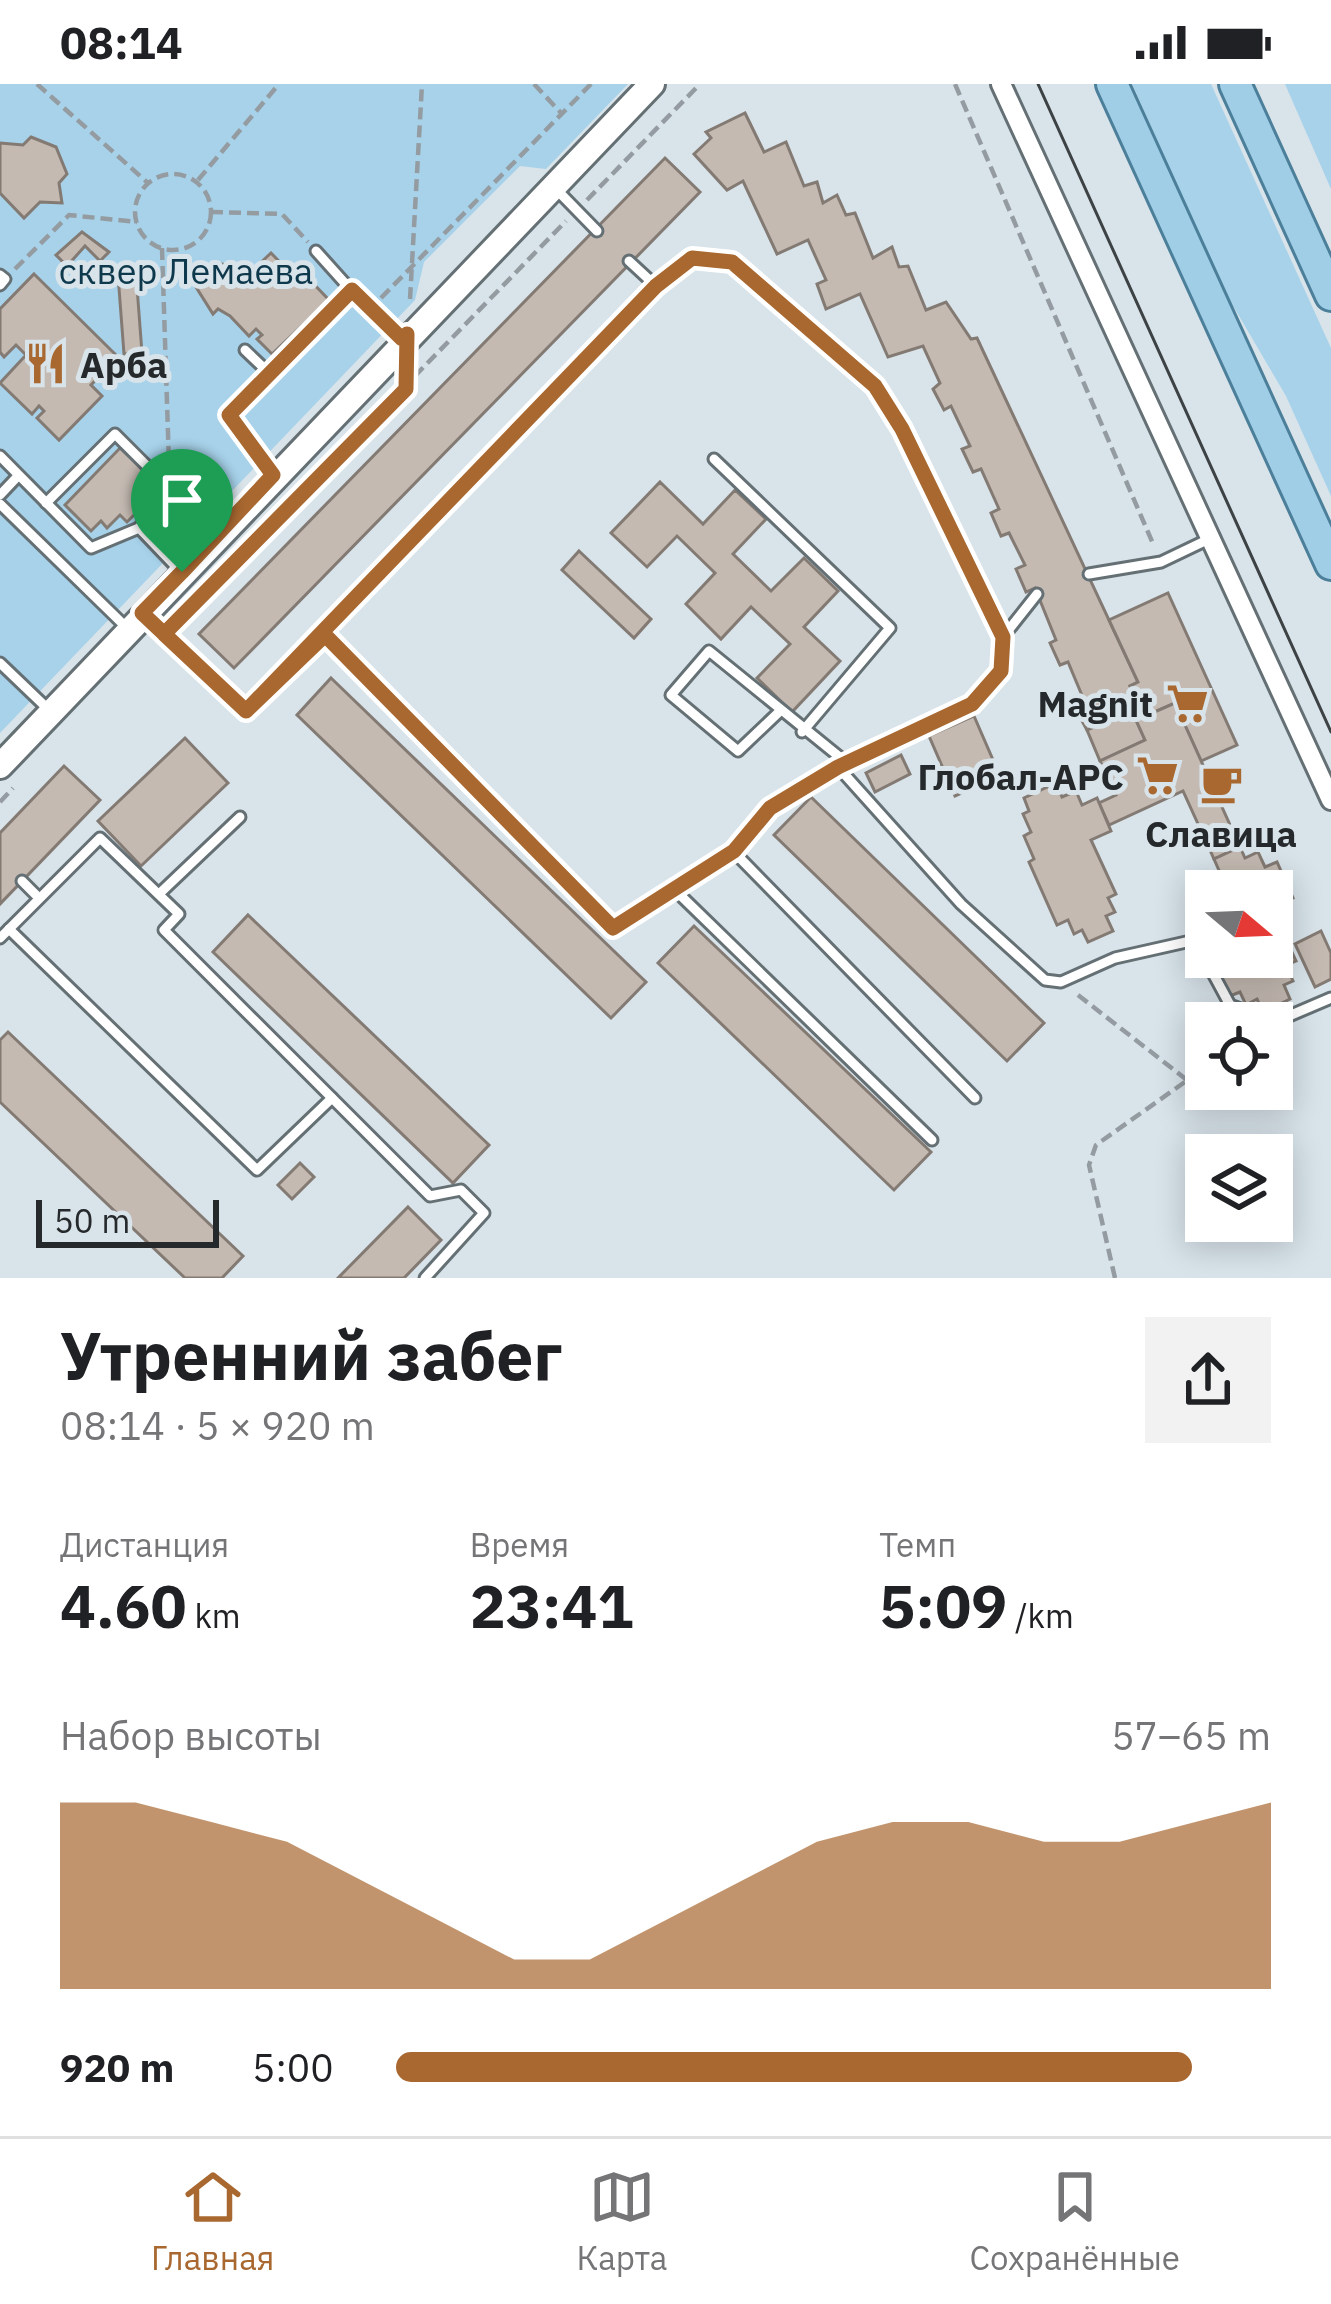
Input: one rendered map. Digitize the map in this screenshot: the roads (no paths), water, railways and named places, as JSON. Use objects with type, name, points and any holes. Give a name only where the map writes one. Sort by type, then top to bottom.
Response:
[{"type":"main road","points":[[1112,84],[1331,564]]},
{"type":"main road","points":[[1235,84],[1331,295]]},
{"type":"street","points":[[8,775],[51,713],[177,567],[273,475],[652,84]]},
{"type":"street","points":[[1001,84],[1207,540],[1331,800]]},
{"type":"lane","points":[[553,186],[597,231]]},
{"type":"lane","points":[[316,250],[352,290],[405,336]]},
{"type":"lane","points":[[18,476],[0,500],[134,621],[164,634],[246,711],[325,635],[656,286],[692,258],[732,262],[875,386],[902,429],[1003,637],[1001,671],[972,704],[842,765],[770,808],[734,851],[613,928],[325,635]]},
{"type":"lane","points":[[629,261],[656,286]]},
{"type":"lane","points":[[273,475],[229,415],[352,290]]},
{"type":"lane","points":[[245,350],[268,372]]},
{"type":"lane","points":[[0,456],[18,476],[91,548],[139,528],[153,508],[155,474],[115,434],[46,503]]},
{"type":"lane","points":[[714,459],[890,628],[802,732]]},
{"type":"lane","points":[[139,528],[177,567]]},
{"type":"lane","points":[[1089,574],[1161,562],[1207,540]]},
{"type":"lane","points":[[1003,637],[1037,594]]},
{"type":"lane","points":[[779,712],[738,751],[671,695],[709,651],[842,765],[961,904],[1045,980],[1061,982],[1115,958],[1195,940],[1230,1005],[1276,1022],[1331,998]]},
{"type":"lane","points":[[0,662],[51,713]]},
{"type":"lane","points":[[159,894],[240,817]]},
{"type":"lane","points":[[332,1098],[257,1170],[4,933],[100,838],[179,914],[164,930],[332,1098],[430,1196],[461,1190],[484,1213],[425,1278]]},
{"type":"lane","points":[[734,851],[976,1098]]},
{"type":"lane","points":[[22,881],[39,898]]},
{"type":"lane","points":[[676,892],[932,1140]]},
{"type":"tram line","points":[[1038,84],[1331,732]]},
{"type":"place","name":"Арба","points":[[46,364]]},
{"type":"place","name":"Magnit","points":[[1187,703]]},
{"type":"place","name":"Глобал-АРС","points":[[1158,776]]},
{"type":"place","name":"Славица","points":[[1221,783]]},
{"type":"park label","name":"сквер Лемаева","points":[[186,270]]}]
